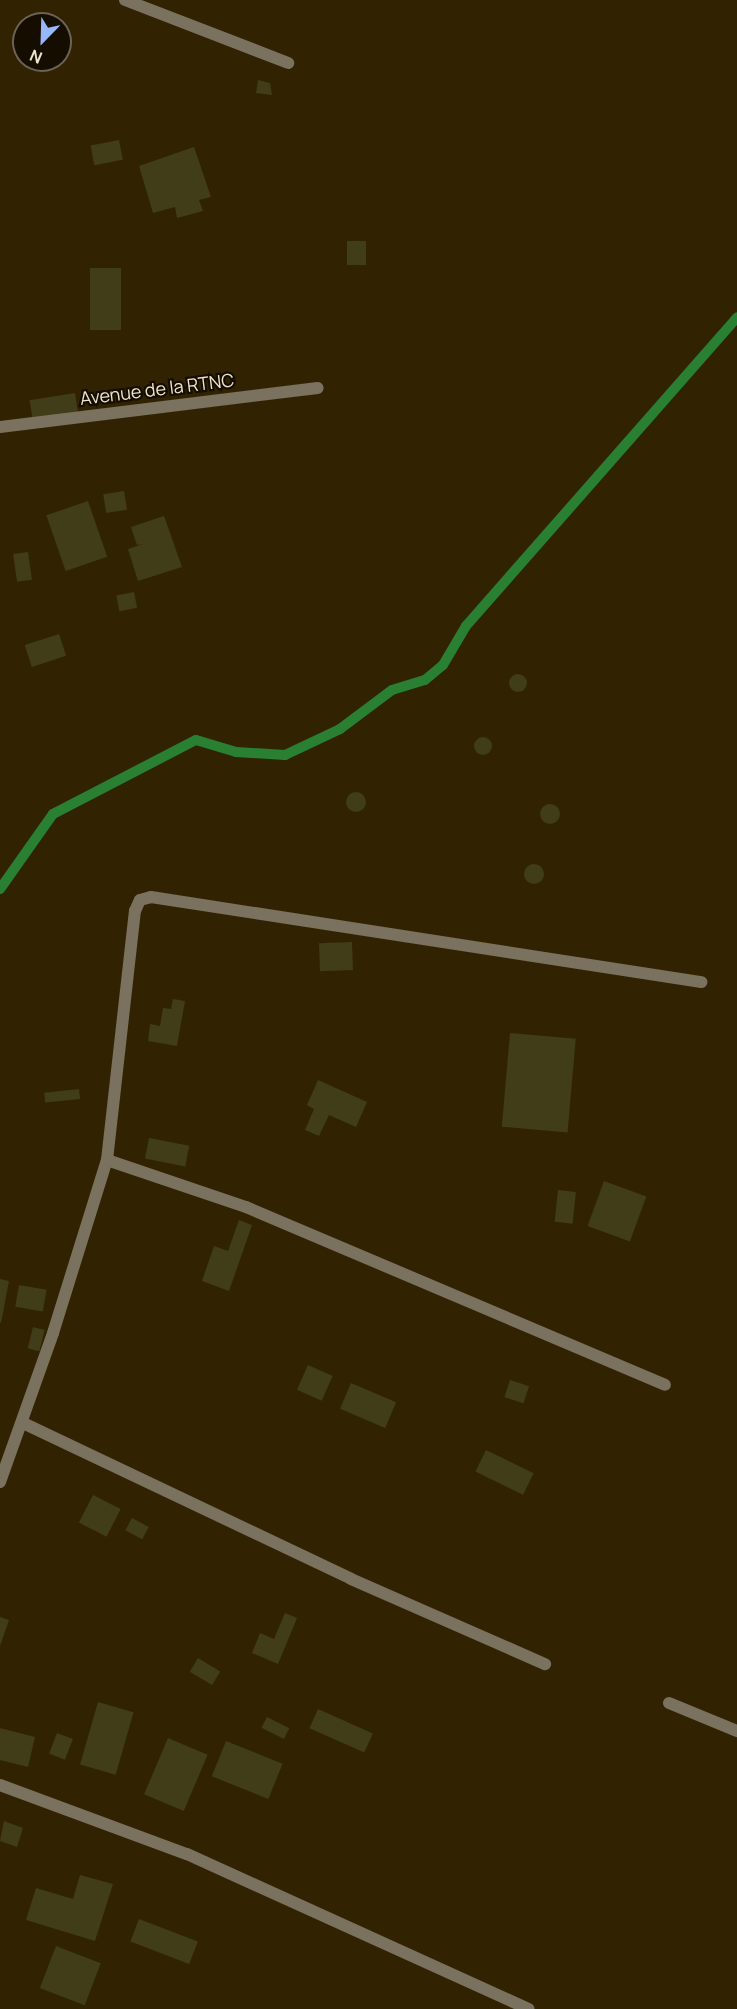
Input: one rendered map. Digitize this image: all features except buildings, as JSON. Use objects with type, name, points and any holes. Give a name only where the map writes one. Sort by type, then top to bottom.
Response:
[{"type":"street","points":[[125,0],[288,63]]},
{"type":"street","name":"Avenue de la RTNC","points":[[0,427],[318,388]]},
{"type":"street","points":[[0,1482],[23,1423],[107,1160],[135,911],[140,900],[151,897],[702,982]]},
{"type":"street","points":[[107,1160],[246,1207],[665,1385]]},
{"type":"street","points":[[23,1423],[351,1579],[545,1664]]},
{"type":"street","points":[[669,1703],[737,1731]]},
{"type":"street","points":[[0,1785],[188,1854],[528,2009]]},
{"type":"waterway","points":[[0,889],[53,814],[196,740],[236,752],[285,755],[340,729],[392,690],[425,680],[443,665],[466,626],[737,317]]}]
